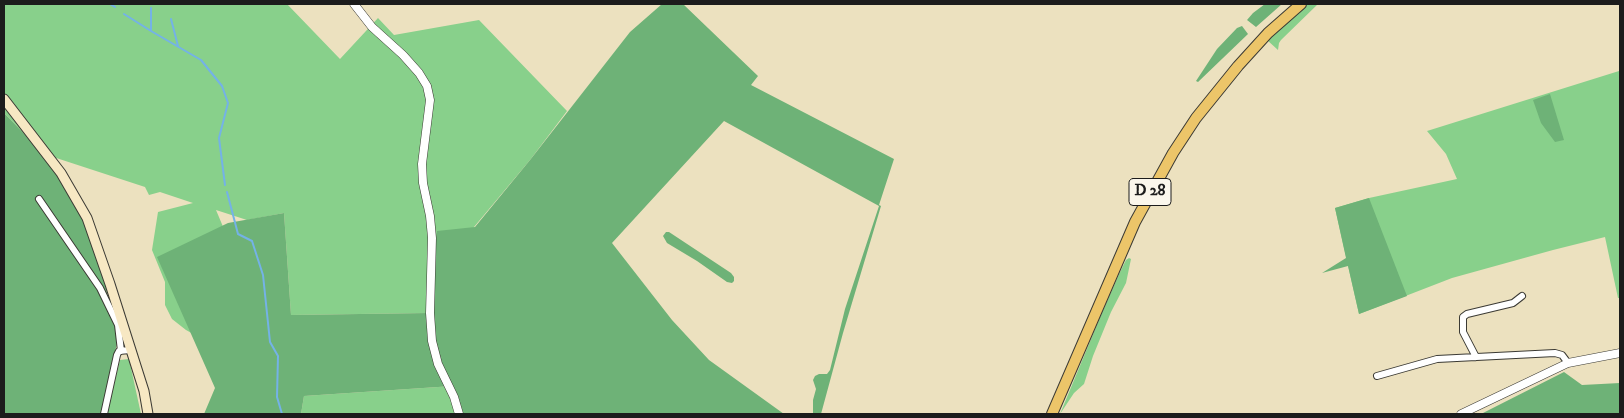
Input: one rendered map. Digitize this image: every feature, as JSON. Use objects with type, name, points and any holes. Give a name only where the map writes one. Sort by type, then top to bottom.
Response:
[{"type":"main road","name":"D 28","points":[[1047,414],[1128,224],[1165,154],[1220,78],[1261,33],[1293,4]]},
{"type":"main road","name":"D 28","points":[[1052,414],[1135,222],[1169,159],[1196,118],[1238,66],[1268,33],[1301,4]]},
{"type":"main road","points":[[4,99],[61,174],[87,218],[100,254],[126,351],[144,391],[148,414]]},
{"type":"street","points":[[354,4],[372,27],[403,55],[427,86],[430,100],[422,164],[423,184],[430,216],[432,238],[430,314],[432,341],[438,364],[454,397],[459,414]]},
{"type":"street","points":[[40,199],[100,288],[118,319]]},
{"type":"street","points":[[1476,357],[1464,332],[1463,317],[1467,314],[1513,303],[1522,296]]},
{"type":"street","points":[[104,414],[117,355],[119,351],[126,351]]},
{"type":"street","points":[[1377,376],[1438,359],[1555,353],[1562,355],[1568,363]]},
{"type":"street","points":[[1461,414],[1568,363],[1620,353]]},
{"type":"green space","points":[[4,4],[287,4],[340,59],[378,18],[394,35],[479,20],[567,111],[530,160],[474,227],[428,313],[291,315],[284,213],[247,220],[216,210],[229,241],[278,414],[231,414],[217,388],[206,341],[186,330],[172,319],[165,305],[165,282],[152,250],[158,212],[193,203],[160,192],[149,195],[145,187],[44,154],[4,113]]},
{"type":"green space","points":[[662,4],[683,4],[758,76],[751,85],[894,159],[879,205],[881,206],[821,414],[813,414],[813,400],[816,389],[813,380],[815,376],[827,374],[830,370],[845,309],[879,206],[724,121],[612,243],[672,320],[709,360],[784,414],[463,414],[453,386],[304,396],[301,414],[204,414],[215,388],[157,257],[228,223],[284,213],[291,315],[428,313],[437,231],[475,227],[630,32]]},
{"type":"green space","points":[[1265,4],[1282,4],[1256,27],[1247,20]]},
{"type":"green space","points":[[1307,4],[1318,4],[1281,40],[1278,50],[1267,40]]},
{"type":"green space","points":[[1242,26],[1248,34],[1198,82],[1196,81],[1217,49],[1237,28]]},
{"type":"green space","points":[[1619,71],[1620,298],[1618,298],[1605,237],[1452,278],[1359,314],[1335,208],[1369,198],[1457,179],[1446,154],[1427,131]]},
{"type":"green space","points":[[1550,94],[1564,140],[1555,142],[1541,123],[1533,100]]},
{"type":"green space","points":[[4,113],[44,154],[74,201],[96,247],[118,338],[102,414],[4,414]]},
{"type":"green space","points":[[1369,198],[1407,296],[1359,314],[1348,266],[1322,273],[1346,258],[1335,208]]},
{"type":"green space","points":[[666,232],[669,232],[731,273],[734,281],[732,283],[727,282],[667,243],[663,236]]},
{"type":"green space","points":[[1129,258],[1131,259],[1126,283],[1111,312],[1084,384],[1074,393],[1060,414],[1120,272]]},
{"type":"green space","points":[[129,359],[141,414],[107,414],[120,360]]},
{"type":"green space","points":[[1564,372],[1582,385],[1620,383],[1620,414],[1481,414]]},
{"type":"green space","points":[[453,386],[463,414],[301,414],[304,396]]},
{"type":"waterway","points":[[110,4],[115,7]]},
{"type":"waterway","points":[[151,8],[151,31],[201,60],[222,86],[228,103],[219,138],[225,185]]},
{"type":"waterway","points":[[124,14],[151,31]]},
{"type":"waterway","points":[[171,19],[178,46]]},
{"type":"waterway","points":[[227,192],[238,234],[252,241],[263,275],[270,342],[278,356],[277,397],[282,414]]}]
